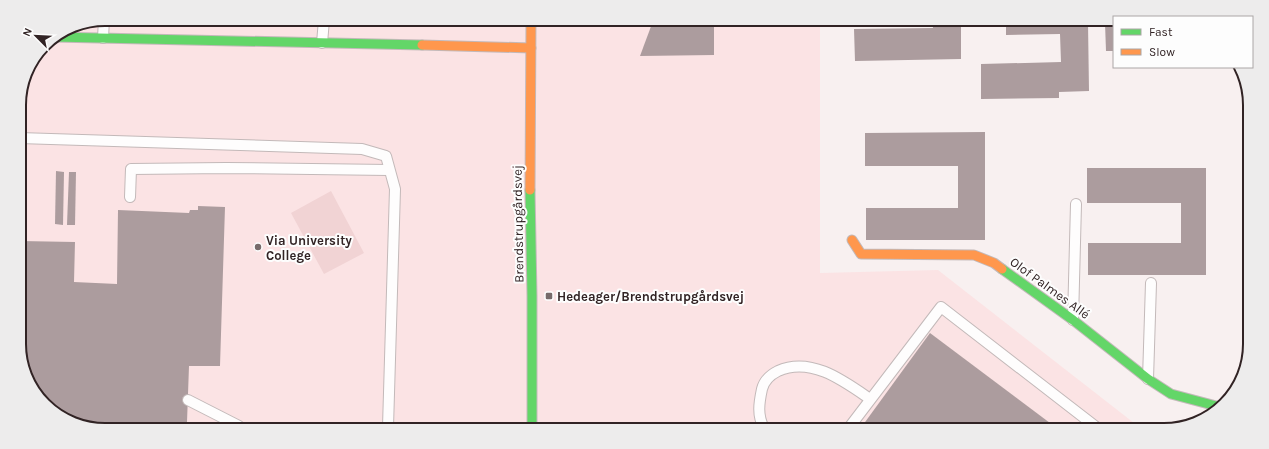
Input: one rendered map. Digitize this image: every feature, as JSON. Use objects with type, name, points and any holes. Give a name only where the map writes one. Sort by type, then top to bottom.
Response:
[{"type":"street","name":"Brendstrupgårdsvej","points":[[531,26],[530,224],[532,302],[532,423]]},
{"type":"street","points":[[65,37],[531,48]]},
{"type":"street","name":"Olof Palmes Allé","points":[[852,240],[861,254],[974,255],[994,263],[1073,320],[1148,380],[1171,394],[1214,405]]},
{"type":"lane","points":[[103,38],[104,26]]},
{"type":"lane","points":[[322,43],[323,26]]},
{"type":"lane","points":[[26,138],[362,149],[386,156],[394,189],[388,423]]},
{"type":"lane","points":[[130,197],[130,169],[234,168],[389,170]]},
{"type":"lane","points":[[1073,320],[1076,204]]},
{"type":"lane","points":[[1148,380],[1151,283]]},
{"type":"lane","points":[[852,423],[941,308],[1091,423]]},
{"type":"lane","points":[[762,423],[759,402],[763,385],[771,374],[786,367],[802,366],[818,369],[844,380],[870,399]]},
{"type":"lane","points":[[188,400],[234,423]]},
{"type":"shaded area","points":[[100,26],[820,26],[820,273],[938,270],[1134,423],[105,423],[75,417],[57,407],[39,388],[30,369],[26,349],[26,100],[29,85],[34,70],[42,57],[56,56],[56,43],[61,39],[80,30]]},
{"type":"shaded area","points":[[331,191],[364,253],[324,274],[291,213]]},
{"type":"building","points":[[651,26],[714,26],[714,55],[640,56]]},
{"type":"building","points":[[933,26],[961,26],[961,59],[855,61],[854,29],[933,28]]},
{"type":"building","points":[[1006,26],[1088,26],[1089,91],[1059,92],[1059,98],[981,99],[981,64],[1061,62],[1060,34],[1006,35]]},
{"type":"building","points":[[1105,26],[1113,26],[1113,51],[1106,51]]},
{"type":"building","points":[[985,132],[985,240],[866,240],[866,208],[958,208],[958,166],[865,166],[865,133]]},
{"type":"building","points":[[1087,168],[1206,168],[1206,275],[1088,275],[1088,243],[1181,243],[1181,203],[1087,203]]},
{"type":"building","points":[[56,171],[64,172],[63,225],[55,224]]},
{"type":"building","points":[[69,172],[76,172],[75,225],[67,225]]},
{"type":"building","points":[[198,206],[225,207],[220,366],[189,366],[187,422],[190,423],[95,422],[75,417],[57,407],[39,388],[34,379],[30,369],[26,349],[26,241],[75,242],[74,282],[117,284],[118,210],[189,213],[190,210],[198,210]]},
{"type":"building","points":[[930,333],[1050,423],[864,423]]},
{"type":"traffic: fast","points":[[65,37],[422,45]]},
{"type":"traffic: fast","points":[[530,190],[532,423]]},
{"type":"traffic: fast","points":[[1002,269],[1073,320],[1148,379],[1171,394],[1214,405]]},
{"type":"traffic: slow","points":[[530,190],[531,26]]},
{"type":"traffic: slow","points":[[422,45],[531,48]]},
{"type":"traffic: slow","points":[[852,240],[861,254],[974,255],[994,263],[1002,269]]},
{"type":"place","name":"Via University College","points":[[258,247]]},
{"type":"place","name":"Hedeager/Brendstrupgårdsvej","points":[[549,296]]}]
